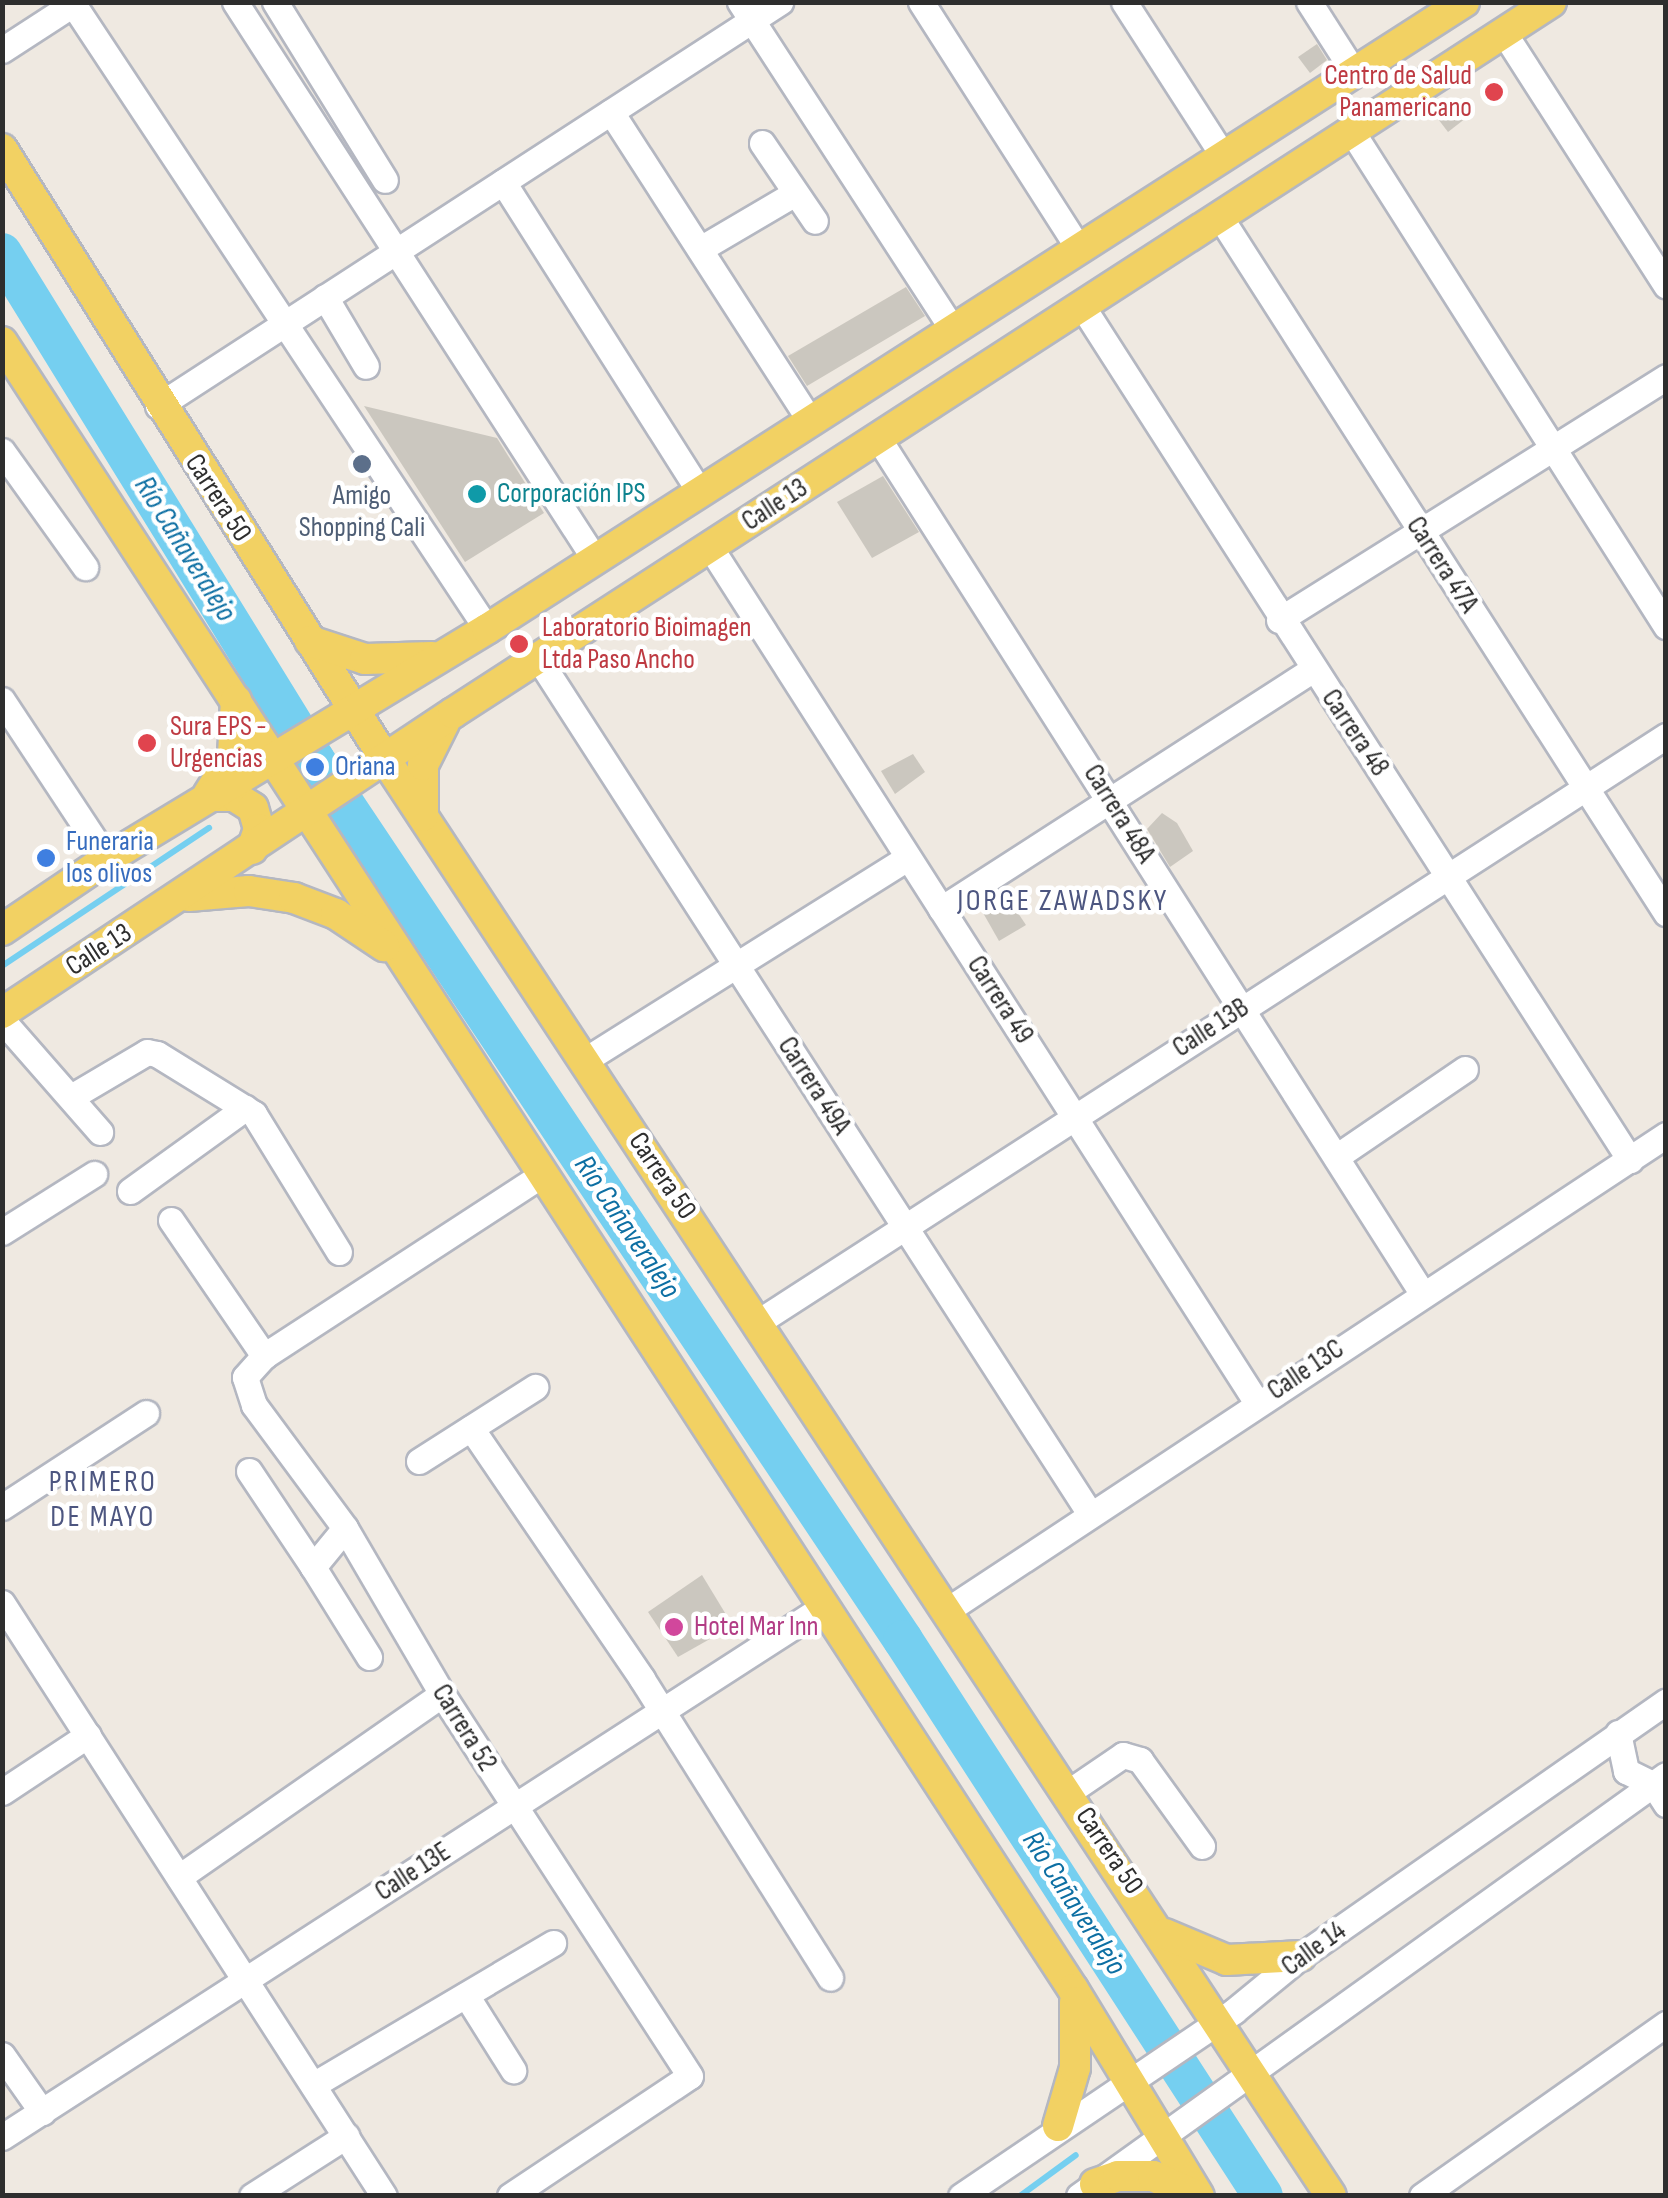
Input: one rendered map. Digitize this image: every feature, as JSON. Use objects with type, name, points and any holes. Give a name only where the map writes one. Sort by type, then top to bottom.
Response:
[{"type":"main road","name":"Calle 13","points":[[2,930],[107,859],[487,629],[1464,2]]},
{"type":"main road","name":"Calle 13","points":[[2,1016],[453,713],[1220,217],[1354,135],[1551,2]]},
{"type":"main road","name":"Carrera 50","points":[[2,149],[158,406],[310,641],[377,764],[423,816],[1164,1932],[1214,2023],[1331,2196]]},
{"type":"main road","points":[[2,342],[11,373],[235,697],[280,755],[408,969],[1072,1989],[1134,2078],[1167,2130],[1198,2196]]},
{"type":"main road","points":[[809,420],[838,464]]},
{"type":"main road","points":[[310,641],[365,659],[444,654]]},
{"type":"main road","points":[[206,801],[233,755],[235,697]]},
{"type":"main road","points":[[423,816],[426,755],[453,713]]},
{"type":"main road","points":[[206,801],[234,796],[252,808],[259,828],[252,849]]},
{"type":"main road","points":[[181,897],[249,891],[315,905],[356,925],[408,969]]},
{"type":"main road","points":[[1164,1932],[1228,1960],[1301,1956]]},
{"type":"main road","points":[[1058,2126],[1075,2068],[1072,1989]]},
{"type":"main road","points":[[1087,2190],[1118,2176],[1153,2176],[1198,2196]]},
{"type":"street","points":[[236,2],[594,558]]},
{"type":"street","points":[[276,2],[385,180]]},
{"type":"street","points":[[158,406],[611,112],[746,12],[780,2]]},
{"type":"street","points":[[921,2],[1079,249]]},
{"type":"street","points":[[1124,2],[1224,157]]},
{"type":"street","points":[[1310,2],[1355,74]]},
{"type":"street","points":[[2,50],[74,3],[487,629]]},
{"type":"street","points":[[746,12],[953,330]]},
{"type":"street","points":[[1504,33],[1666,285]]},
{"type":"street","points":[[288,84],[314,67]]},
{"type":"street","points":[[611,112],[809,420]]},
{"type":"street","points":[[1354,135],[1666,626]]},
{"type":"street","points":[[762,143],[815,221]]},
{"type":"street","points":[[503,182],[700,491]]},
{"type":"street","points":[[700,249],[795,193]]},
{"type":"street","name":"Carrera 47A","points":[[1220,217],[1666,913]]},
{"type":"street","points":[[325,298],[366,366]]},
{"type":"street","name":"Carrera 48","points":[[1082,306],[1279,620],[1450,873],[1630,1160]]},
{"type":"street","points":[[1279,620],[1554,451],[1666,377]]},
{"type":"street","name":"Carrera 48A","points":[[878,438],[1422,1293]]},
{"type":"street","points":[[2,451],[85,566]]},
{"type":"street","name":"Carrera 49","points":[[710,546],[1257,1403]]},
{"type":"street","name":"Carrera 49A","points":[[538,658],[1090,1514]]},
{"type":"street","points":[[942,909],[1313,669]]},
{"type":"street","points":[[2,700],[107,859]]},
{"type":"street","name":"Calle 13B","points":[[758,1322],[1666,736]]},
{"type":"street","points":[[585,1060],[908,857]]},
{"type":"street","points":[[2,1016],[100,1132]]},
{"type":"street","points":[[71,1097],[152,1052],[245,1108],[339,1252]]},
{"type":"street","points":[[1336,1156],[1465,1069]]},
{"type":"street","points":[[130,1191],[245,1108]]},
{"type":"street","name":"Calle 13C","points":[[949,1609],[1666,1135]]},
{"type":"street","points":[[2,1232],[94,1174]]},
{"type":"street","points":[[170,1220],[264,1356],[542,1175]]},
{"type":"street","name":"Carrera 52","points":[[264,1356],[245,1377],[254,1405],[345,1528],[442,1694],[690,2076],[510,2196]]},
{"type":"street","points":[[419,1462],[536,1387]]},
{"type":"street","points":[[2,1507],[146,1413]]},
{"type":"street","points":[[471,1428],[662,1711],[830,1978]]},
{"type":"street","points":[[250,1470],[369,1657]]},
{"type":"street","points":[[313,1568],[345,1528]]},
{"type":"street","points":[[2,1602],[13,1641],[88,1735],[384,2196]]},
{"type":"street","name":"Calle 13E","points":[[2,2137],[823,1608]]},
{"type":"street","points":[[179,1876],[442,1694]]},
{"type":"street","name":"Calle 14","points":[[961,2196],[1058,2126],[1214,2023],[1301,1956],[1666,1701]]},
{"type":"street","points":[[1087,2190],[1246,2073],[1661,1788],[1626,1771],[1618,1733]]},
{"type":"street","points":[[2,1792],[88,1735]]},
{"type":"street","points":[[1070,1791],[1123,1755],[1140,1760],[1202,1846]]},
{"type":"street","points":[[313,2085],[553,1943]]},
{"type":"street","points":[[466,1995],[513,2070]]},
{"type":"street","points":[[1422,2196],[1666,2024]]},
{"type":"street","points":[[2,2056],[42,2112]]},
{"type":"street","points":[[252,2196],[346,2136]]},
{"type":"building","points":[[1317,44],[1327,60],[1310,73],[1298,57]]},
{"type":"building","points":[[1452,101],[1466,118],[1448,132],[1435,115]]},
{"type":"building","points":[[906,287],[925,316],[807,386],[788,356]]},
{"type":"building","name":"Corporación IPS","points":[[364,406],[497,438],[544,513],[465,562]]},
{"type":"building","points":[[883,476],[919,532],[872,558],[837,502]]},
{"type":"building","points":[[913,754],[925,772],[895,794],[881,771]]},
{"type":"building","points":[[1162,813],[1177,823],[1193,851],[1170,867],[1147,829]]},
{"type":"building","points":[[1002,889],[1026,925],[999,941],[978,904]]},
{"type":"building","points":[[702,1575],[733,1626],[678,1657],[648,1612]]},
{"type":"waterway","name":"Río Cañaveralejo","points":[[2,253],[315,760],[903,1640],[1263,2196]]},
{"type":"waterway","points":[[2,966],[209,828]]},
{"type":"waterway","points":[[1020,2196],[1076,2155]]},
{"type":"place","name":"Centro de Salud Panamericano","points":[[1494,92]]},
{"type":"place","name":"Amigo Shopping Cali","points":[[362,464]]},
{"type":"place","name":"Corporación IPS","points":[[477,494]]},
{"type":"place","name":"Laboratorio Bioimagen Ltda Paso Ancho","points":[[519,644]]},
{"type":"place","name":"Sura EPS - Urgencias","points":[[147,743]]},
{"type":"place","name":"Oriana","points":[[315,767]]},
{"type":"place","name":"Funeraria los olivos","points":[[46,858]]},
{"type":"place","name":"Hotel Mar Inn","points":[[674,1627]]},
{"type":"district","name":"JORGE ZAWADSKY","points":[[1063,901]]},
{"type":"district","name":"PRIMERO DE MAYO","points":[[103,1499]]}]
